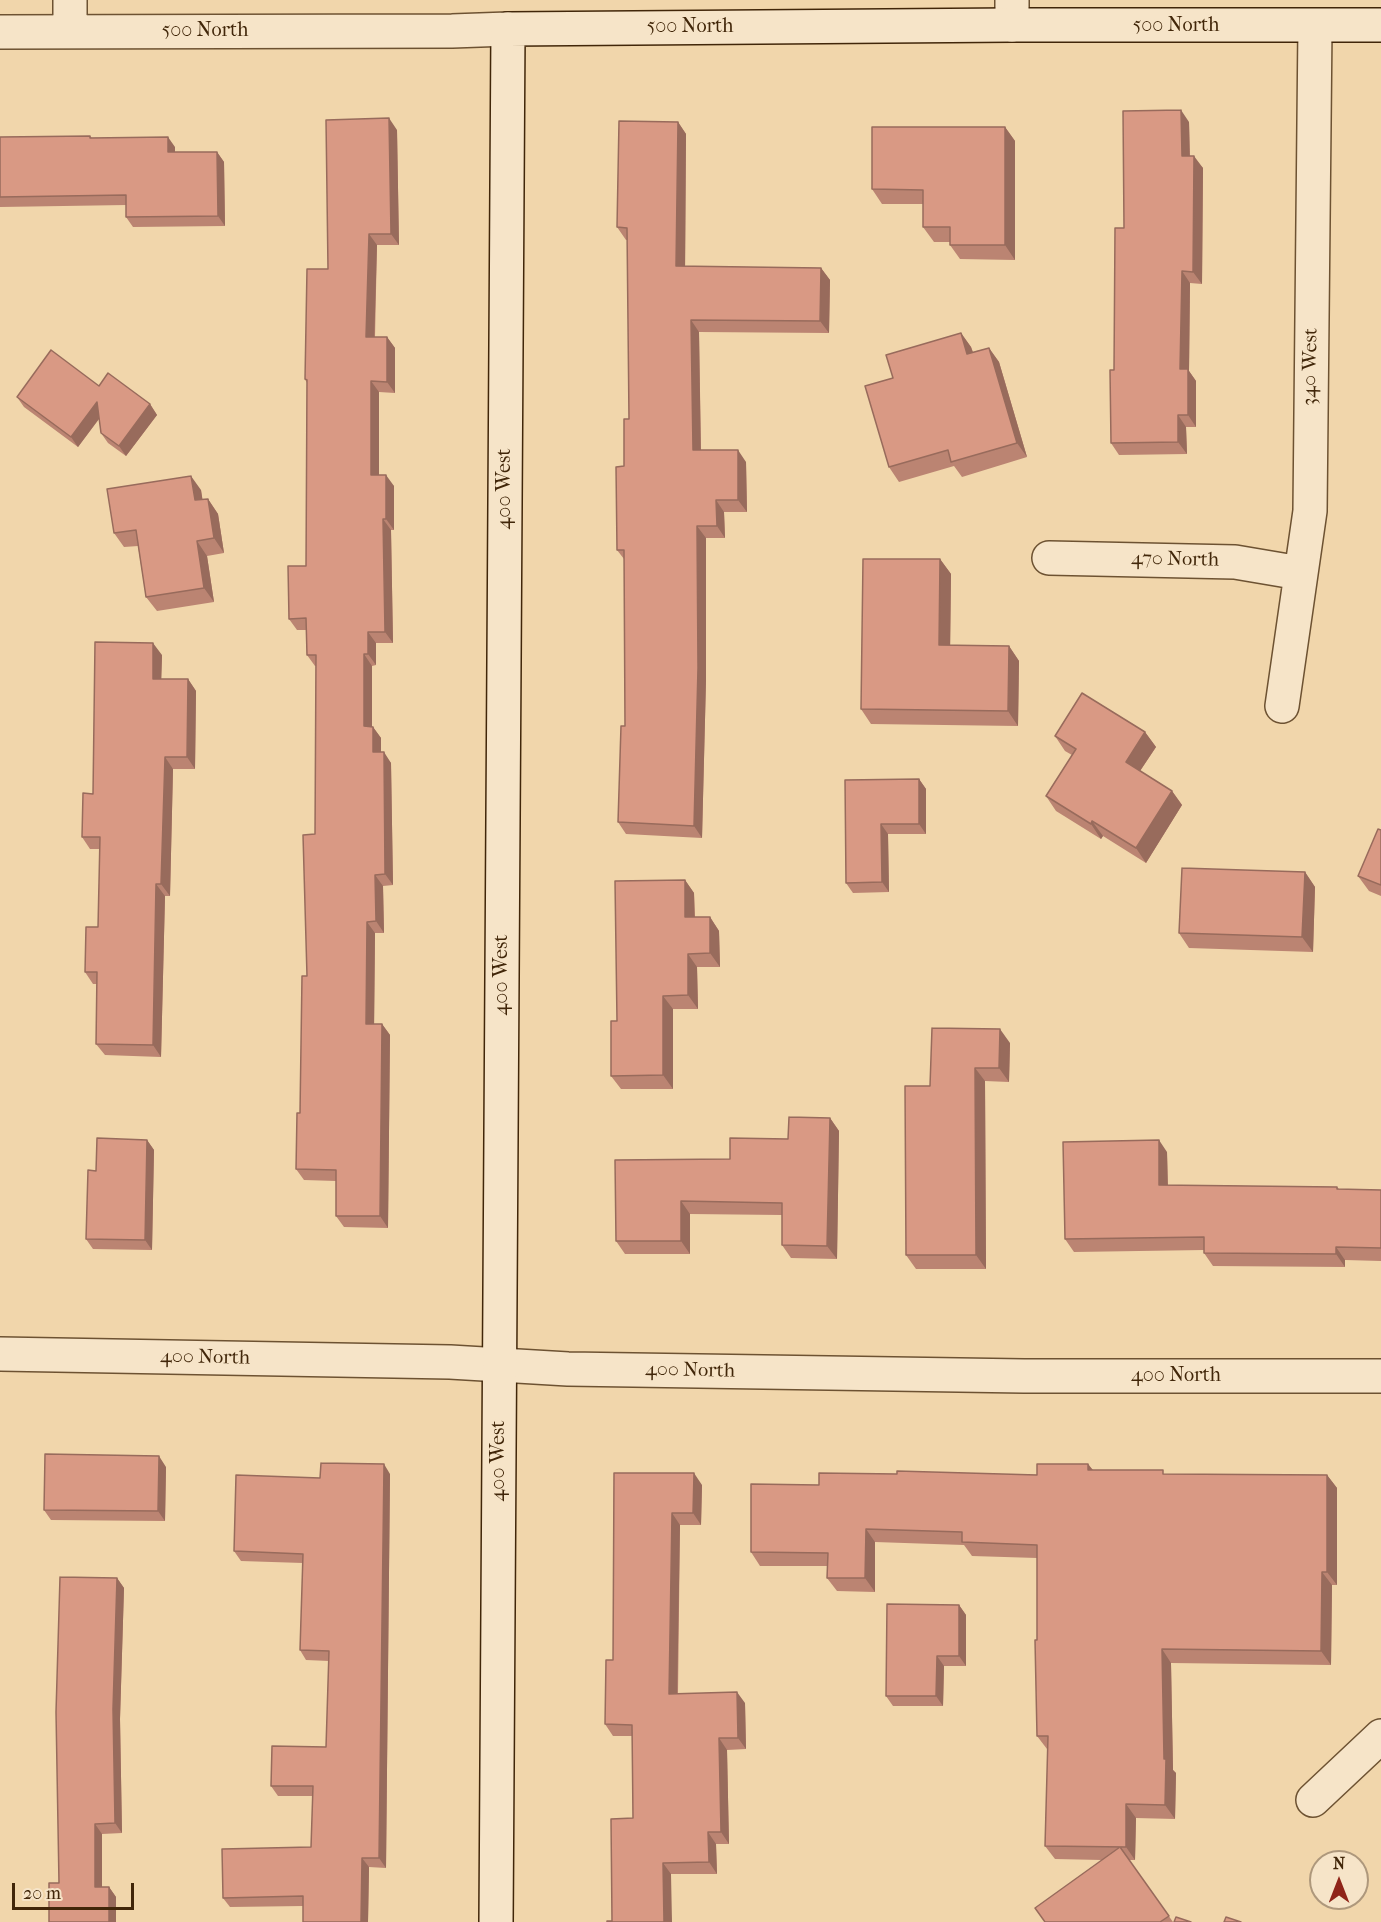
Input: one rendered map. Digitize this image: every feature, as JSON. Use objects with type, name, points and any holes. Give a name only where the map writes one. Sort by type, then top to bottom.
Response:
[{"type":"street","name":"500 North","points":[[0,32],[70,16],[452,31],[1012,13],[1315,26],[1381,26]]},
{"type":"street","name":"340 West","points":[[1282,706],[1310,511],[1315,26]]},
{"type":"street","name":"400 West","points":[[496,1922],[508,29]]},
{"type":"street","name":"470 North","points":[[1049,558],[1235,562],[1300,573]]},
{"type":"street","name":"400 North","points":[[0,1354],[1024,1376],[1381,1376]]},
{"type":"street","points":[[1313,1800],[1381,1736]]},
{"type":"building","points":[[1181,110],[1182,156],[1194,156],[1193,272],[1182,271],[1180,369],[1188,369],[1188,415],[1178,415],[1178,442],[1111,443],[1110,370],[1114,370],[1115,228],[1124,228],[1123,111]]},
{"type":"building","points":[[389,118],[391,234],[369,234],[366,337],[387,337],[387,382],[371,381],[371,475],[386,475],[386,519],[383,519],[385,632],[368,632],[368,654],[364,654],[364,726],[373,727],[373,752],[384,752],[385,874],[375,875],[376,921],[367,922],[366,1024],[382,1024],[380,1216],[336,1216],[336,1170],[296,1169],[297,1113],[300,1113],[302,976],[307,976],[303,835],[315,834],[316,655],[307,655],[306,618],[289,619],[288,566],[306,566],[307,269],[328,269],[326,120]]},
{"type":"building","points":[[619,121],[678,122],[676,266],[821,268],[820,321],[691,320],[693,450],[738,450],[738,500],[716,500],[717,526],[697,526],[698,668],[694,826],[618,822],[621,726],[625,726],[624,550],[617,550],[616,467],[624,466],[624,419],[629,419],[627,228],[617,227]]},
{"type":"building","points":[[872,127],[1005,127],[1005,245],[950,245],[950,227],[923,227],[923,190],[872,189]]},
{"type":"building","points":[[90,136],[90,138],[168,137],[168,152],[217,152],[218,216],[126,217],[126,195],[0,197],[0,137]]},
{"type":"building","points":[[961,333],[967,354],[989,348],[1017,443],[951,462],[948,450],[889,467],[865,386],[893,378],[886,355]]},
{"type":"building","points":[[51,350],[99,386],[108,373],[150,404],[119,446],[101,433],[97,402],[71,437],[17,397]]},
{"type":"building","points":[[191,476],[195,500],[208,499],[214,538],[197,541],[204,588],[146,597],[136,530],[114,533],[107,489]]},
{"type":"building","points":[[863,559],[940,559],[939,645],[1009,646],[1008,711],[861,709]]},
{"type":"building","points":[[95,642],[153,643],[153,679],[188,679],[187,757],[165,757],[161,884],[156,884],[153,1045],[96,1044],[97,972],[85,972],[86,927],[98,927],[100,837],[82,837],[83,793],[93,794]]},
{"type":"building","points":[[1082,693],[1145,732],[1126,762],[1172,791],[1136,848],[1046,796],[1076,749],[1055,736]]},
{"type":"building","points":[[919,779],[919,824],[881,824],[882,882],[846,883],[845,780]]},
{"type":"building","points":[[1378,829],[1381,830],[1381,885],[1358,876]]},
{"type":"building","points":[[1182,868],[1305,872],[1302,937],[1179,933]]},
{"type":"building","points":[[685,880],[685,917],[710,917],[710,953],[688,954],[688,995],[663,996],[663,1075],[611,1076],[611,1021],[617,1021],[615,881]]},
{"type":"building","points":[[932,1028],[1000,1029],[999,1068],[975,1068],[976,1255],[906,1255],[905,1086],[930,1086]]},
{"type":"building","points":[[789,1117],[830,1118],[827,1246],[782,1245],[782,1203],[681,1201],[681,1241],[616,1241],[615,1160],[730,1159],[730,1138],[788,1139]]},
{"type":"building","points":[[97,1138],[147,1140],[145,1240],[86,1239],[88,1170],[96,1171]]},
{"type":"building","points":[[1159,1140],[1159,1185],[1337,1187],[1337,1189],[1381,1190],[1381,1248],[1336,1247],[1336,1254],[1204,1253],[1204,1237],[1065,1239],[1063,1142]]},
{"type":"building","points":[[45,1454],[159,1456],[158,1511],[44,1510]]},
{"type":"building","points":[[321,1463],[384,1464],[379,1858],[362,1858],[361,1922],[303,1922],[303,1896],[223,1898],[222,1849],[311,1847],[313,1786],[271,1786],[272,1746],[326,1747],[329,1651],[300,1650],[303,1554],[234,1551],[236,1475],[320,1478]]},
{"type":"building","points":[[1037,1464],[1088,1464],[1088,1470],[1163,1470],[1163,1474],[1327,1475],[1327,1572],[1322,1572],[1321,1651],[1162,1649],[1164,1759],[1166,1759],[1165,1805],[1126,1804],[1126,1847],[1045,1846],[1048,1736],[1037,1736],[1035,1640],[1037,1640],[1037,1545],[962,1542],[962,1532],[866,1529],[865,1578],[827,1578],[828,1553],[751,1552],[751,1484],[819,1485],[819,1473],[897,1474],[897,1471],[1037,1475]]},
{"type":"building","points":[[614,1473],[694,1473],[693,1513],[672,1513],[669,1694],[737,1692],[738,1738],[719,1738],[721,1832],[708,1832],[709,1862],[663,1863],[664,1922],[607,1922],[612,1921],[611,1819],[633,1818],[632,1725],[605,1724],[606,1660],[613,1660]]},
{"type":"building","points":[[60,1577],[117,1578],[113,1709],[115,1823],[95,1824],[95,1887],[109,1887],[109,1922],[49,1922],[49,1883],[59,1883],[56,1712]]},
{"type":"building","points":[[887,1604],[959,1605],[959,1656],[937,1656],[936,1696],[886,1696]]},
{"type":"building","points":[[1120,1847],[1169,1916],[1160,1922],[1045,1922],[1035,1908]]},
{"type":"building","points":[[1176,1917],[1191,1922],[1174,1922]]},
{"type":"building","points":[[1226,1917],[1241,1922],[1224,1922]]}]
